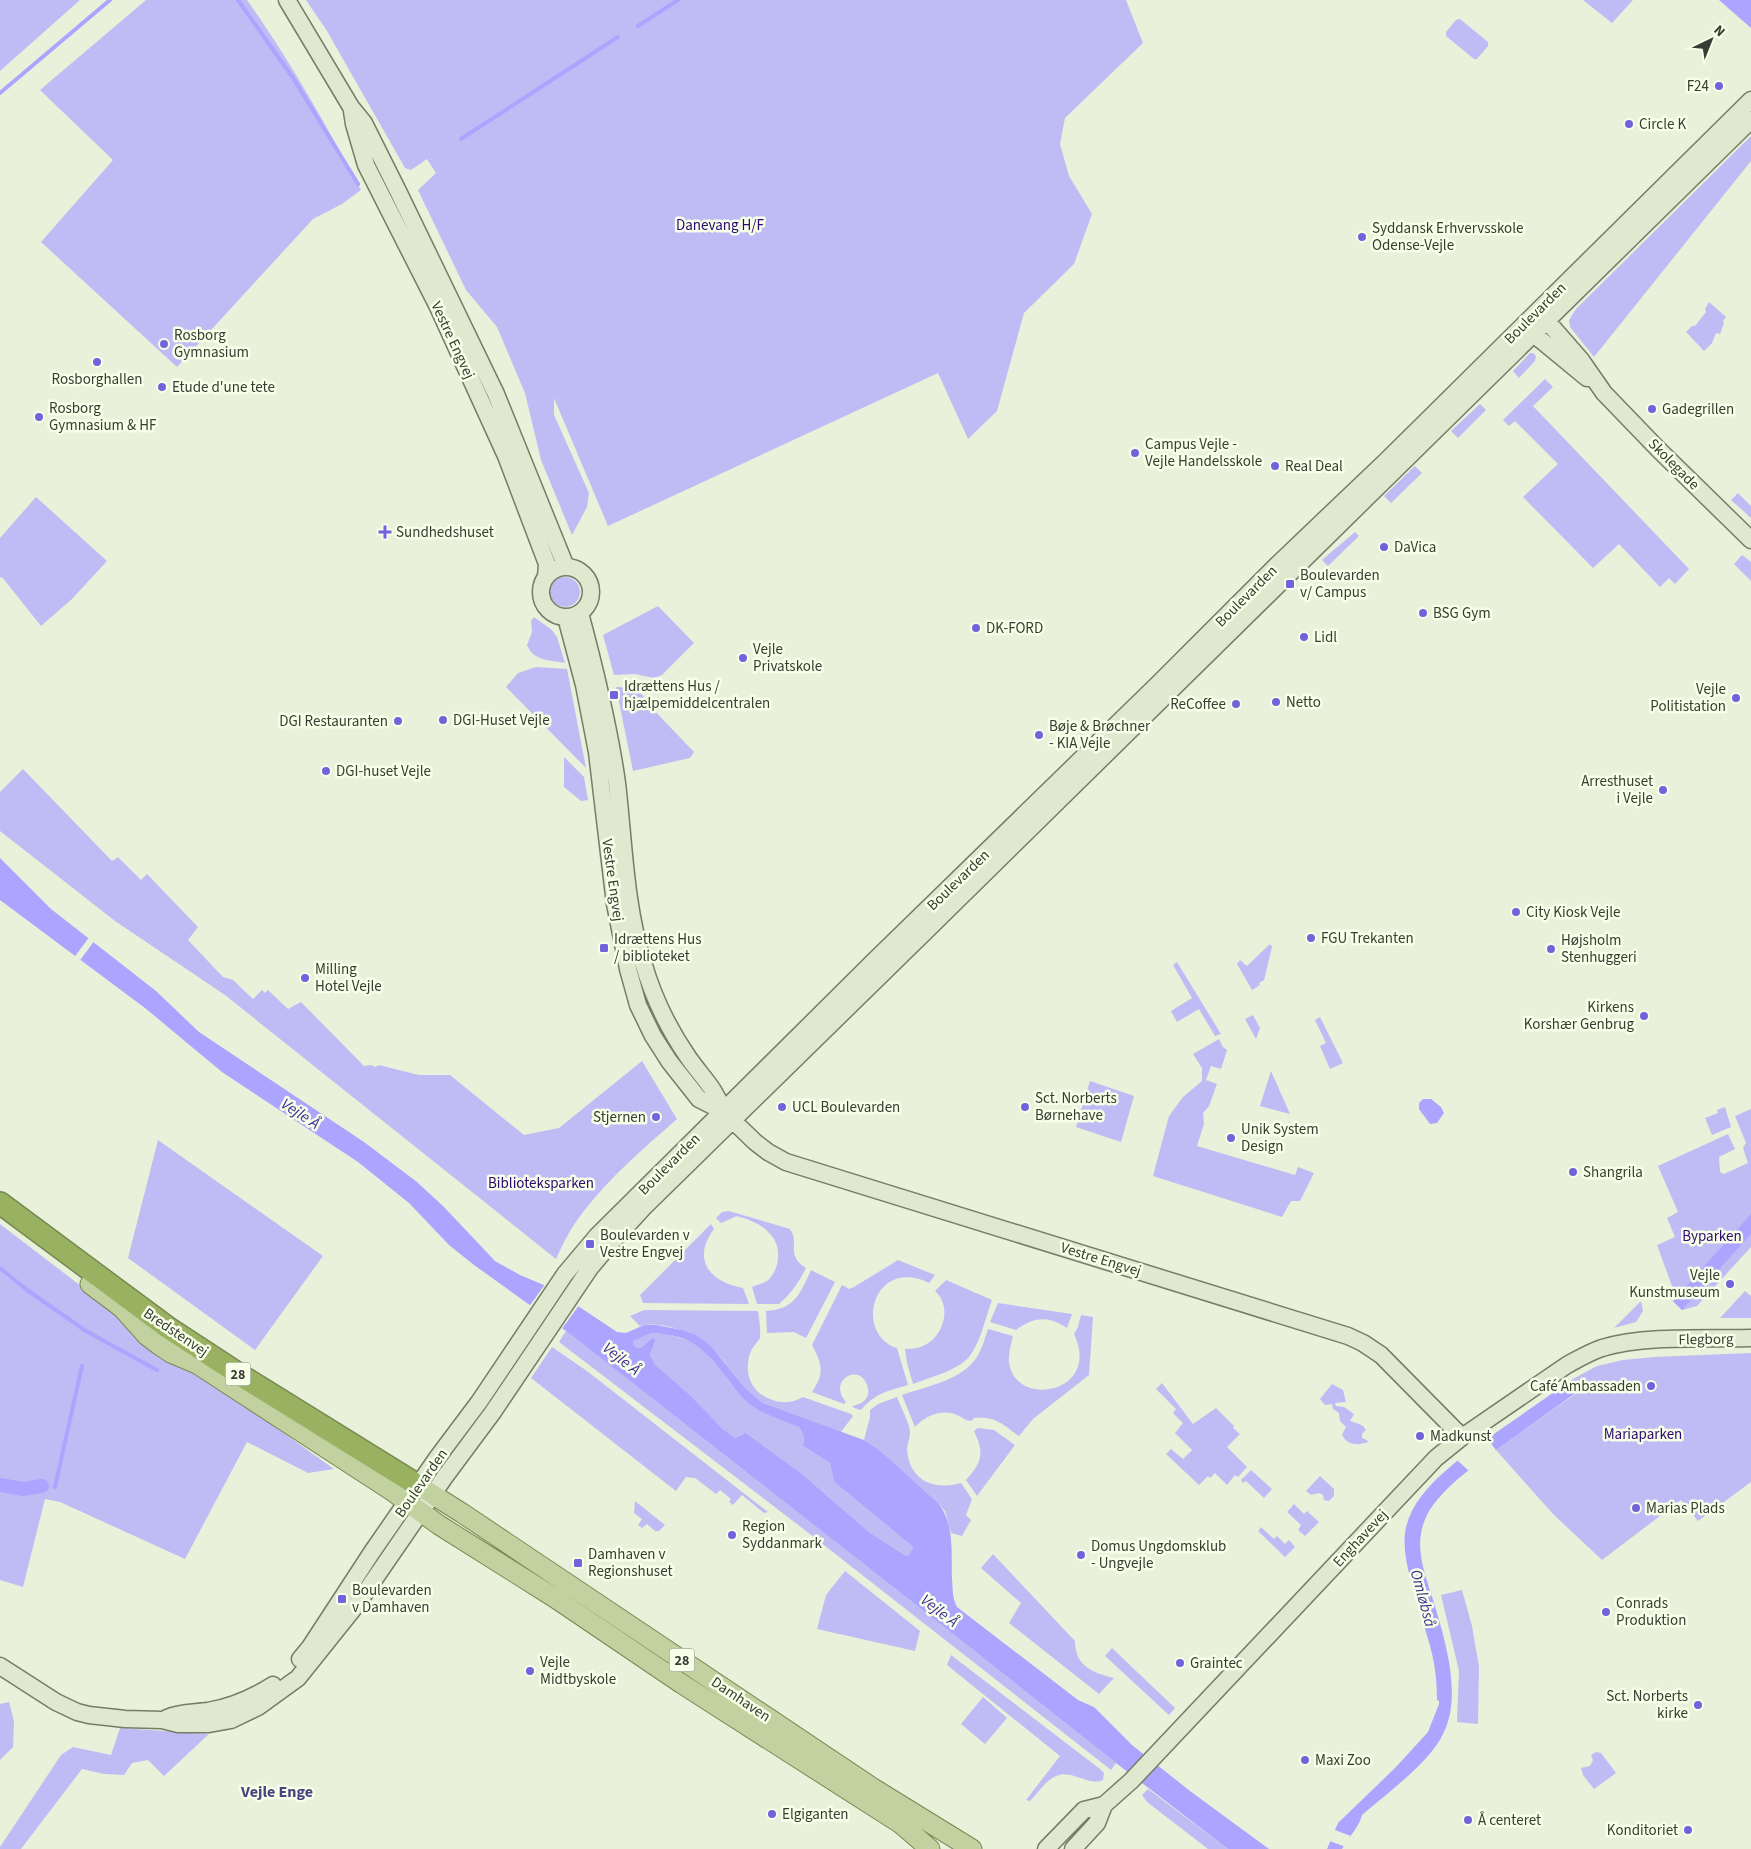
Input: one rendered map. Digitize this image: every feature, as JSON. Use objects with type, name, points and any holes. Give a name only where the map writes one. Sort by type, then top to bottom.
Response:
[{"type":"highway","name":"Bredstenvej","points":[[0,1203],[167,1327],[248,1380],[415,1495]]},
{"type":"highway","name":"Bredstenvej","points":[[0,1215],[90,1284]]},
{"type":"main road","name":"Vestre Engvej","points":[[287,0],[373,140],[496,394],[566,567]]},
{"type":"main road","name":"Boulevarden","points":[[0,1666],[56,1702],[89,1716],[162,1720],[178,1724],[209,1724],[229,1713],[290,1671],[310,1647],[574,1262],[597,1236],[728,1116],[1528,330],[1751,100]]},
{"type":"main road","name":"Vestre Engvej","points":[[351,107],[366,166],[438,307],[506,456],[547,564],[546,577]]},
{"type":"main road","name":"Boulevarden","points":[[1542,316],[1751,120]]},
{"type":"main road","name":"Skolegade","points":[[1542,316],[1581,360],[1599,387]]},
{"type":"main road","name":"Skolegade","points":[[1528,330],[1599,387],[1658,449],[1751,540]]},
{"type":"main road","points":[[566,567],[583,573],[590,583],[592,590],[589,603],[573,615],[554,614],[545,605],[541,587],[546,577],[555,569],[566,567]]},
{"type":"main road","name":"Vestre Engvej","points":[[573,615],[579,664],[595,743],[615,904],[628,969],[638,1005],[653,1036],[685,1084],[698,1099],[728,1116],[755,1142],[786,1162],[1348,1336],[1381,1355],[1462,1437]]},
{"type":"main road","name":"Boulevarden","points":[[415,1495],[493,1412],[590,1268],[728,1116]]},
{"type":"main road","name":"Bredstenvej","points":[[90,1284],[122,1308],[147,1336],[171,1353],[197,1364],[415,1495]]},
{"type":"main road","name":"Flegborg","points":[[1660,1340],[1751,1338]]},
{"type":"main road","name":"Enghavevej","points":[[1046,1849],[1084,1810],[1104,1805],[1132,1781],[1436,1458],[1462,1437],[1584,1355],[1603,1348],[1641,1341],[1660,1340]]},
{"type":"main road","name":"Damhaven","points":[[415,1495],[439,1525],[901,1824],[930,1849]]},
{"type":"main road","name":"Damhaven","points":[[415,1495],[972,1849]]},
{"type":"main road","name":"Enghavevej","points":[[1073,1849],[1097,1823],[1104,1805]]},
{"type":"main road","points":[[901,1824],[947,1849]]},
{"type":"green space","points":[[0,0],[80,0],[0,71]]},
{"type":"green space","points":[[146,0],[247,0],[293,69],[361,190],[342,204],[313,219],[177,367],[41,242],[113,160],[40,90]]},
{"type":"green space","name":"Danevang H/F","points":[[306,0],[1126,0],[1143,43],[1065,118],[1060,144],[1069,176],[1092,214],[1074,264],[1024,313],[997,411],[968,439],[938,373],[608,526],[554,398],[554,415],[589,493],[587,507],[572,535],[541,460],[525,393],[497,327],[466,290],[418,190],[436,173],[427,159],[411,170],[405,168],[327,31]]},
{"type":"green space","points":[[1583,0],[1633,0],[1612,23]]},
{"type":"green space","points":[[1460,19],[1488,42],[1488,46],[1477,59],[1474,59],[1446,36],[1446,32],[1456,20]]},
{"type":"green space","points":[[1751,136],[1751,161],[1594,357],[1570,327],[1569,320],[1576,309]]},
{"type":"green space","points":[[1709,302],[1726,317],[1720,334],[1716,333],[1712,343],[1704,351],[1686,332],[1692,326],[1695,326],[1706,312],[1705,309]]},
{"type":"green space","points":[[1530,353],[1536,356],[1535,361],[1519,378],[1513,371]]},
{"type":"green space","points":[[1545,379],[1553,387],[1533,406],[1689,569],[1675,584],[1669,578],[1660,587],[1619,544],[1593,568],[1523,497],[1558,464],[1515,421],[1509,426],[1503,420]]},
{"type":"green space","points":[[1480,404],[1486,410],[1458,438],[1451,431]]},
{"type":"green space","points":[[1415,466],[1422,473],[1391,503],[1384,496]]},
{"type":"green space","points":[[1738,493],[1751,506],[1751,518],[1731,500]]},
{"type":"green space","points":[[36,497],[107,561],[72,599],[41,626],[2,577],[0,578],[0,538]]},
{"type":"green space","points":[[1355,532],[1359,536],[1328,566],[1322,560]]},
{"type":"green space","points":[[1742,555],[1751,562],[1751,581],[1734,564]]},
{"type":"green space","points":[[565,577],[575,582],[580,592],[575,602],[565,607],[555,602],[550,592],[555,582]]},
{"type":"green space","points":[[658,606],[694,643],[662,675],[654,678],[635,674],[614,675],[603,635]]},
{"type":"green space","points":[[534,617],[552,630],[557,637],[565,663],[543,659],[533,654],[530,650],[527,645],[532,632],[531,621]]},
{"type":"green space","points":[[536,667],[567,669],[586,768],[506,687],[518,673]]},
{"type":"green space","points":[[616,687],[636,690],[640,693],[694,752],[690,758],[633,771]]},
{"type":"green space","points":[[564,757],[584,777],[588,800],[581,801],[564,787]]},
{"type":"green space","name":"Biblioteksparken","points":[[23,769],[112,861],[118,857],[141,880],[147,874],[198,927],[188,940],[223,977],[233,980],[253,999],[262,990],[265,993],[268,990],[288,1009],[301,1002],[364,1066],[371,1065],[375,1067],[379,1065],[419,1075],[450,1075],[524,1135],[559,1128],[642,1061],[677,1119],[628,1163],[593,1199],[571,1229],[556,1259],[225,995],[115,921],[0,831],[0,792]]},
{"type":"green space","points":[[1270,944],[1272,947],[1264,980],[1252,990],[1237,964],[1240,960],[1247,966]]},
{"type":"green space","points":[[1177,962],[1221,1034],[1215,1036],[1199,1009],[1177,1022],[1171,1011],[1192,998],[1173,965]]},
{"type":"green space","points":[[1253,1015],[1260,1028],[1256,1039],[1245,1019]]},
{"type":"green space","points":[[1320,1017],[1343,1063],[1330,1069],[1320,1046],[1326,1043],[1315,1020]]},
{"type":"green space","points":[[1219,1039],[1227,1050],[1221,1069],[1211,1066],[1206,1080],[1217,1084],[1209,1106],[1203,1113],[1204,1124],[1197,1146],[1295,1175],[1298,1167],[1314,1173],[1300,1201],[1291,1201],[1282,1217],[1153,1176],[1169,1116],[1183,1097],[1202,1081],[1202,1068],[1193,1054]]},
{"type":"green space","points":[[1271,1071],[1290,1114],[1260,1106]]},
{"type":"green space","points":[[1090,1081],[1134,1096],[1121,1142],[1076,1127]]},
{"type":"green space","points":[[1725,1107],[1731,1127],[1712,1135],[1705,1118],[1718,1113],[1717,1110]]},
{"type":"green space","name":"Byparken","points":[[1751,1109],[1751,1247],[1697,1306],[1682,1310],[1673,1301],[1676,1297],[1657,1245],[1675,1237],[1667,1218],[1678,1212],[1658,1166],[1728,1134],[1735,1149],[1719,1157],[1720,1172],[1724,1174],[1748,1163],[1743,1148],[1746,1143],[1735,1116]]},
{"type":"green space","points":[[158,1140],[323,1256],[255,1350],[128,1258]]},
{"type":"green space","points":[[729,1211],[790,1229],[793,1234],[794,1254],[796,1259],[806,1268],[794,1288],[779,1304],[757,1304],[752,1287],[767,1281],[775,1271],[778,1252],[775,1240],[764,1228],[747,1219],[737,1216],[721,1223],[716,1218],[722,1212]]},
{"type":"green space","points":[[0,1224],[124,1319],[334,1469],[308,1473],[247,1442],[185,1559],[60,1502],[45,1499],[23,1587],[0,1580]]},
{"type":"green space","points":[[711,1224],[714,1229],[707,1240],[704,1260],[713,1275],[721,1281],[743,1288],[749,1304],[643,1303],[640,1295]]},
{"type":"green space","points":[[898,1260],[935,1275],[929,1283],[910,1277],[894,1280],[883,1288],[876,1300],[873,1314],[876,1328],[883,1340],[897,1348],[908,1385],[877,1396],[861,1410],[852,1407],[864,1401],[867,1397],[867,1385],[863,1378],[858,1375],[846,1377],[842,1381],[840,1387],[841,1394],[846,1402],[844,1404],[812,1392],[819,1379],[821,1369],[812,1345],[842,1285],[849,1289],[854,1287]]},
{"type":"green space","points":[[811,1270],[835,1282],[806,1338],[794,1332],[767,1333],[766,1311],[784,1307],[795,1299]]},
{"type":"green space","points":[[946,1280],[992,1300],[971,1355],[961,1364],[948,1371],[913,1384],[905,1349],[925,1345],[939,1332],[944,1320],[944,1307],[941,1298],[935,1291]]},
{"type":"green space","points":[[1745,1291],[1751,1296],[1751,1318],[1720,1318]]},
{"type":"green space","points":[[1641,1301],[1643,1311],[1636,1322],[1614,1328]]},
{"type":"green space","points":[[998,1303],[1072,1314],[1067,1328],[1054,1321],[1041,1319],[1029,1322],[1016,1330],[990,1322]]},
{"type":"green space","points":[[644,1310],[758,1311],[760,1338],[751,1351],[748,1366],[750,1380],[757,1391],[763,1396],[779,1402],[791,1402],[803,1397],[853,1416],[841,1432],[790,1416],[758,1402],[718,1354],[703,1341],[685,1331],[662,1325],[640,1326],[630,1316]]},
{"type":"green space","points":[[1081,1315],[1093,1317],[1089,1375],[1033,1419],[1019,1436],[993,1419],[973,1418],[973,1420],[968,1420],[947,1413],[930,1416],[915,1427],[902,1395],[943,1382],[962,1372],[977,1357],[988,1329],[1013,1336],[1009,1363],[1015,1377],[1026,1386],[1040,1390],[1055,1388],[1068,1381],[1077,1370],[1080,1354],[1074,1334]]},
{"type":"green space","points":[[566,1331],[1116,1763],[1111,1770],[806,1531],[559,1342]]},
{"type":"green space","points":[[652,1333],[668,1334],[700,1346],[746,1401],[799,1427],[804,1436],[803,1446],[830,1463],[834,1482],[912,1546],[913,1548],[908,1556],[869,1532],[801,1473],[746,1433],[735,1438],[723,1429],[690,1395],[655,1366],[650,1355],[656,1339],[652,1338],[642,1347],[637,1348],[633,1344],[632,1341]]},
{"type":"green space","points":[[552,1347],[587,1371],[768,1512],[764,1513],[742,1495],[733,1505],[729,1502],[731,1499],[720,1490],[716,1494],[695,1478],[686,1477],[676,1491],[531,1378]]},
{"type":"green space","name":"Mariaparken","points":[[1751,1353],[1751,1482],[1698,1521],[1681,1500],[1602,1560],[1553,1514],[1496,1450],[1581,1390],[1573,1379],[1597,1366],[1623,1360],[1654,1357]]},
{"type":"green space","points":[[1162,1383],[1193,1424],[1216,1408],[1240,1434],[1227,1447],[1247,1467],[1238,1477],[1235,1475],[1227,1485],[1215,1473],[1210,1478],[1208,1476],[1199,1485],[1166,1454],[1171,1449],[1183,1459],[1192,1450],[1175,1433],[1183,1423],[1173,1413],[1176,1409],[1156,1389]]},
{"type":"green space","points":[[1332,1384],[1343,1390],[1346,1402],[1335,1403],[1336,1406],[1344,1407],[1354,1414],[1350,1421],[1365,1428],[1366,1430],[1362,1434],[1362,1438],[1368,1442],[1353,1444],[1342,1435],[1346,1427],[1340,1421],[1339,1413],[1333,1409],[1332,1404],[1325,1405],[1320,1399]]},
{"type":"green space","points":[[897,1397],[910,1430],[907,1449],[912,1469],[924,1481],[932,1484],[951,1485],[961,1483],[972,1499],[966,1515],[971,1520],[962,1536],[951,1533],[945,1511],[938,1503],[878,1449],[864,1440],[870,1410],[878,1404]]},
{"type":"green space","points":[[978,1428],[994,1430],[1015,1445],[977,1496],[966,1480],[979,1462],[980,1451],[974,1431]]},
{"type":"green space","points":[[1251,1470],[1272,1489],[1264,1498],[1246,1481],[1243,1483],[1241,1480]]},
{"type":"green space","points":[[1320,1476],[1334,1489],[1334,1496],[1329,1501],[1324,1500],[1323,1495],[1319,1493],[1311,1495],[1306,1491]]},
{"type":"green space","points":[[635,1501],[665,1525],[659,1531],[655,1531],[647,1524],[642,1528],[638,1525],[642,1519],[634,1513]]},
{"type":"green space","points":[[1294,1504],[1304,1514],[1307,1511],[1319,1522],[1305,1536],[1298,1530],[1301,1525],[1287,1512]]},
{"type":"green space","points":[[1261,1527],[1274,1539],[1277,1536],[1285,1544],[1289,1540],[1295,1547],[1285,1557],[1258,1531]]},
{"type":"green space","points":[[993,1554],[1075,1641],[1078,1657],[1082,1662],[1092,1671],[1114,1678],[1099,1694],[1009,1623],[1021,1603],[981,1568]]},
{"type":"green space","points":[[845,1571],[920,1631],[915,1651],[817,1629],[826,1595]]},
{"type":"green space","points":[[1462,1590],[1472,1626],[1479,1667],[1478,1724],[1457,1722],[1459,1671],[1441,1595]]},
{"type":"green space","points":[[1112,1648],[1175,1708],[1169,1715],[1105,1656]]},
{"type":"green space","points":[[951,1655],[1100,1769],[1104,1773],[1103,1780],[1098,1782],[1062,1774],[1052,1778],[1030,1801],[1026,1800],[1060,1756],[947,1665]]},
{"type":"green space","points":[[983,1697],[1007,1718],[985,1744],[961,1724]]},
{"type":"green space","points":[[9,1702],[14,1721],[13,1747],[0,1760],[0,1704]]},
{"type":"green space","points":[[120,1728],[209,1734],[164,1776],[148,1760],[132,1763],[124,1775],[104,1774],[82,1769],[21,1849],[0,1849],[61,1755],[73,1747],[111,1755]]},
{"type":"green space","points":[[1596,1752],[1601,1753],[1616,1773],[1594,1789],[1583,1775],[1581,1768],[1590,1766],[1593,1760],[1591,1755]]},
{"type":"green space","points":[[1148,1789],[1228,1849],[1208,1849],[1147,1802],[1142,1795]]},
{"type":"water","points":[[1719,0],[1751,0],[1751,28]]},
{"type":"water","name":"Vejle Å","points":[[0,858],[51,909],[156,991],[199,1032],[364,1142],[417,1182],[444,1207],[495,1261],[520,1275],[551,1288],[617,1332],[626,1333],[644,1325],[657,1325],[696,1335],[711,1346],[746,1389],[762,1403],[864,1440],[878,1449],[938,1503],[943,1511],[950,1529],[953,1593],[957,1607],[1078,1700],[1094,1707],[1132,1745],[1190,1791],[1269,1849],[1228,1849],[566,1331],[474,1265],[449,1245],[409,1203],[358,1162],[222,1072],[145,1008],[0,900]],"holes":[[[652,1333],[679,1337],[697,1346],[713,1361],[747,1402],[766,1414],[799,1427],[804,1436],[803,1446],[830,1463],[834,1482],[912,1546],[913,1548],[908,1556],[869,1532],[801,1473],[746,1433],[735,1438],[723,1429],[690,1395],[655,1365],[650,1355],[656,1339],[652,1338],[642,1347],[637,1348],[633,1344],[633,1341]]]},
{"type":"water","points":[[1423,1099],[1431,1099],[1441,1107],[1444,1113],[1437,1123],[1430,1124],[1419,1109],[1419,1103]]},
{"type":"water","points":[[1751,1214],[1751,1234],[1682,1310],[1673,1301]]},
{"type":"water","name":"Omløbså","points":[[1573,1379],[1581,1389],[1464,1474],[1443,1494],[1427,1515],[1420,1537],[1420,1548],[1424,1570],[1443,1633],[1450,1667],[1452,1701],[1449,1717],[1438,1743],[1419,1766],[1362,1815],[1342,1849],[1327,1849],[1338,1823],[1395,1768],[1428,1732],[1439,1704],[1429,1641],[1405,1555],[1405,1533],[1410,1516],[1418,1501],[1430,1486],[1459,1459]]},
{"type":"pier","points":[[90,936],[95,940],[78,963],[73,959]]},
{"type":"pier","points":[[546,1283],[580,1304],[561,1330],[528,1308]]},
{"type":"pier","points":[[1487,1438],[1496,1450],[1469,1471],[1457,1460]]},
{"type":"pier","points":[[1332,1829],[1351,1836],[1346,1847],[1327,1840]]},
{"type":"waterway","points":[[0,93],[110,0]]},
{"type":"waterway","points":[[238,0],[293,78],[358,184]]},
{"type":"waterway","points":[[638,26],[678,0]]},
{"type":"waterway","points":[[461,139],[618,37]]},
{"type":"waterway","points":[[0,1268],[27,1290],[86,1331],[157,1370]]},
{"type":"waterway","points":[[55,1487],[82,1366]]},
{"type":"waterway","points":[[0,1485],[23,1489],[42,1486]]},
{"type":"place","name":"F24","points":[[1719,86]]},
{"type":"place","name":"Circle K","points":[[1629,124]]},
{"type":"place","name":"Syddansk Erhvervsskole Odense-Vejle","points":[[1362,237]]},
{"type":"place","name":"Rosborg Gymnasium","points":[[164,344]]},
{"type":"place","name":"Rosborghallen","points":[[97,362]]},
{"type":"place","name":"Etude d'une tete","points":[[162,387]]},
{"type":"place","name":"Gadegrillen","points":[[1652,409]]},
{"type":"place","name":"Rosborg Gymnasium & HF","points":[[39,417]]},
{"type":"place","name":"Campus Vejle - Vejle Handelsskole","points":[[1135,453]]},
{"type":"place","name":"Real Deal","points":[[1275,466]]},
{"type":"place","name":"Sundhedshuset","points":[[385,532]]},
{"type":"place","name":"DaVica","points":[[1384,547]]},
{"type":"place","name":"Boulevarden v/ Campus","points":[[1290,584]]},
{"type":"place","name":"BSG Gym","points":[[1423,613]]},
{"type":"place","name":"DK-FORD","points":[[976,628]]},
{"type":"place","name":"Lidl","points":[[1304,637]]},
{"type":"place","name":"Vejle Privatskole","points":[[743,658]]},
{"type":"place","name":"Idrættens Hus / hjælpemiddelcentralen","points":[[614,695]]},
{"type":"place","name":"Vejle Politistation","points":[[1736,698]]},
{"type":"place","name":"Netto","points":[[1276,702]]},
{"type":"place","name":"ReCoffee","points":[[1236,704]]},
{"type":"place","name":"DGI-Huset Vejle","points":[[443,720]]},
{"type":"place","name":"DGI Restauranten","points":[[398,721]]},
{"type":"place","name":"Bøje & Brøchner - KIA Vejle","points":[[1039,735]]},
{"type":"place","name":"DGI-huset Vejle","points":[[326,771]]},
{"type":"place","name":"Arresthuset i Vejle","points":[[1663,790]]},
{"type":"place","name":"City Kiosk Vejle","points":[[1516,912]]},
{"type":"place","name":"FGU Trekanten","points":[[1311,938]]},
{"type":"place","name":"Idrættens Hus / biblioteket","points":[[604,948]]},
{"type":"place","name":"Højsholm Stenhuggeri","points":[[1551,949]]},
{"type":"place","name":"Milling Hotel Vejle","points":[[305,978]]},
{"type":"place","name":"Kirkens Korshær Genbrug","points":[[1644,1016]]},
{"type":"place","name":"UCL Boulevarden","points":[[782,1107]]},
{"type":"place","name":"Sct. Norberts Børnehave","points":[[1025,1107]]},
{"type":"place","name":"Stjernen","points":[[656,1117]]},
{"type":"place","name":"Unik System Design","points":[[1231,1138]]},
{"type":"place","name":"Shangrila","points":[[1573,1172]]},
{"type":"place","name":"Boulevarden v Vestre Engvej","points":[[590,1244]]},
{"type":"place","name":"Vejle Kunstmuseum","points":[[1730,1284]]},
{"type":"place","name":"Café Ambassaden","points":[[1651,1386]]},
{"type":"place","name":"Madkunst","points":[[1420,1436]]},
{"type":"place","name":"Marias Plads","points":[[1636,1508]]},
{"type":"place","name":"Region Syddanmark","points":[[732,1535]]},
{"type":"place","name":"Domus Ungdomsklub - Ungvejle","points":[[1081,1555]]},
{"type":"place","name":"Damhaven v Regionshuset","points":[[578,1563]]},
{"type":"place","name":"Boulevarden v Damhaven","points":[[342,1599]]},
{"type":"place","name":"Conrads Produktion","points":[[1606,1612]]},
{"type":"place","name":"Graintec","points":[[1180,1663]]},
{"type":"place","name":"Vejle Midtbyskole","points":[[530,1671]]},
{"type":"place","name":"Sct. Norberts kirke","points":[[1698,1705]]},
{"type":"place","name":"Maxi Zoo","points":[[1305,1760]]},
{"type":"place","name":"Elgiganten","points":[[772,1814]]},
{"type":"place","name":"Å centeret","points":[[1468,1820]]},
{"type":"place","name":"Konditoriet","points":[[1688,1830]]},
{"type":"district","name":"Vejle Enge","points":[[277,1791]]}]
